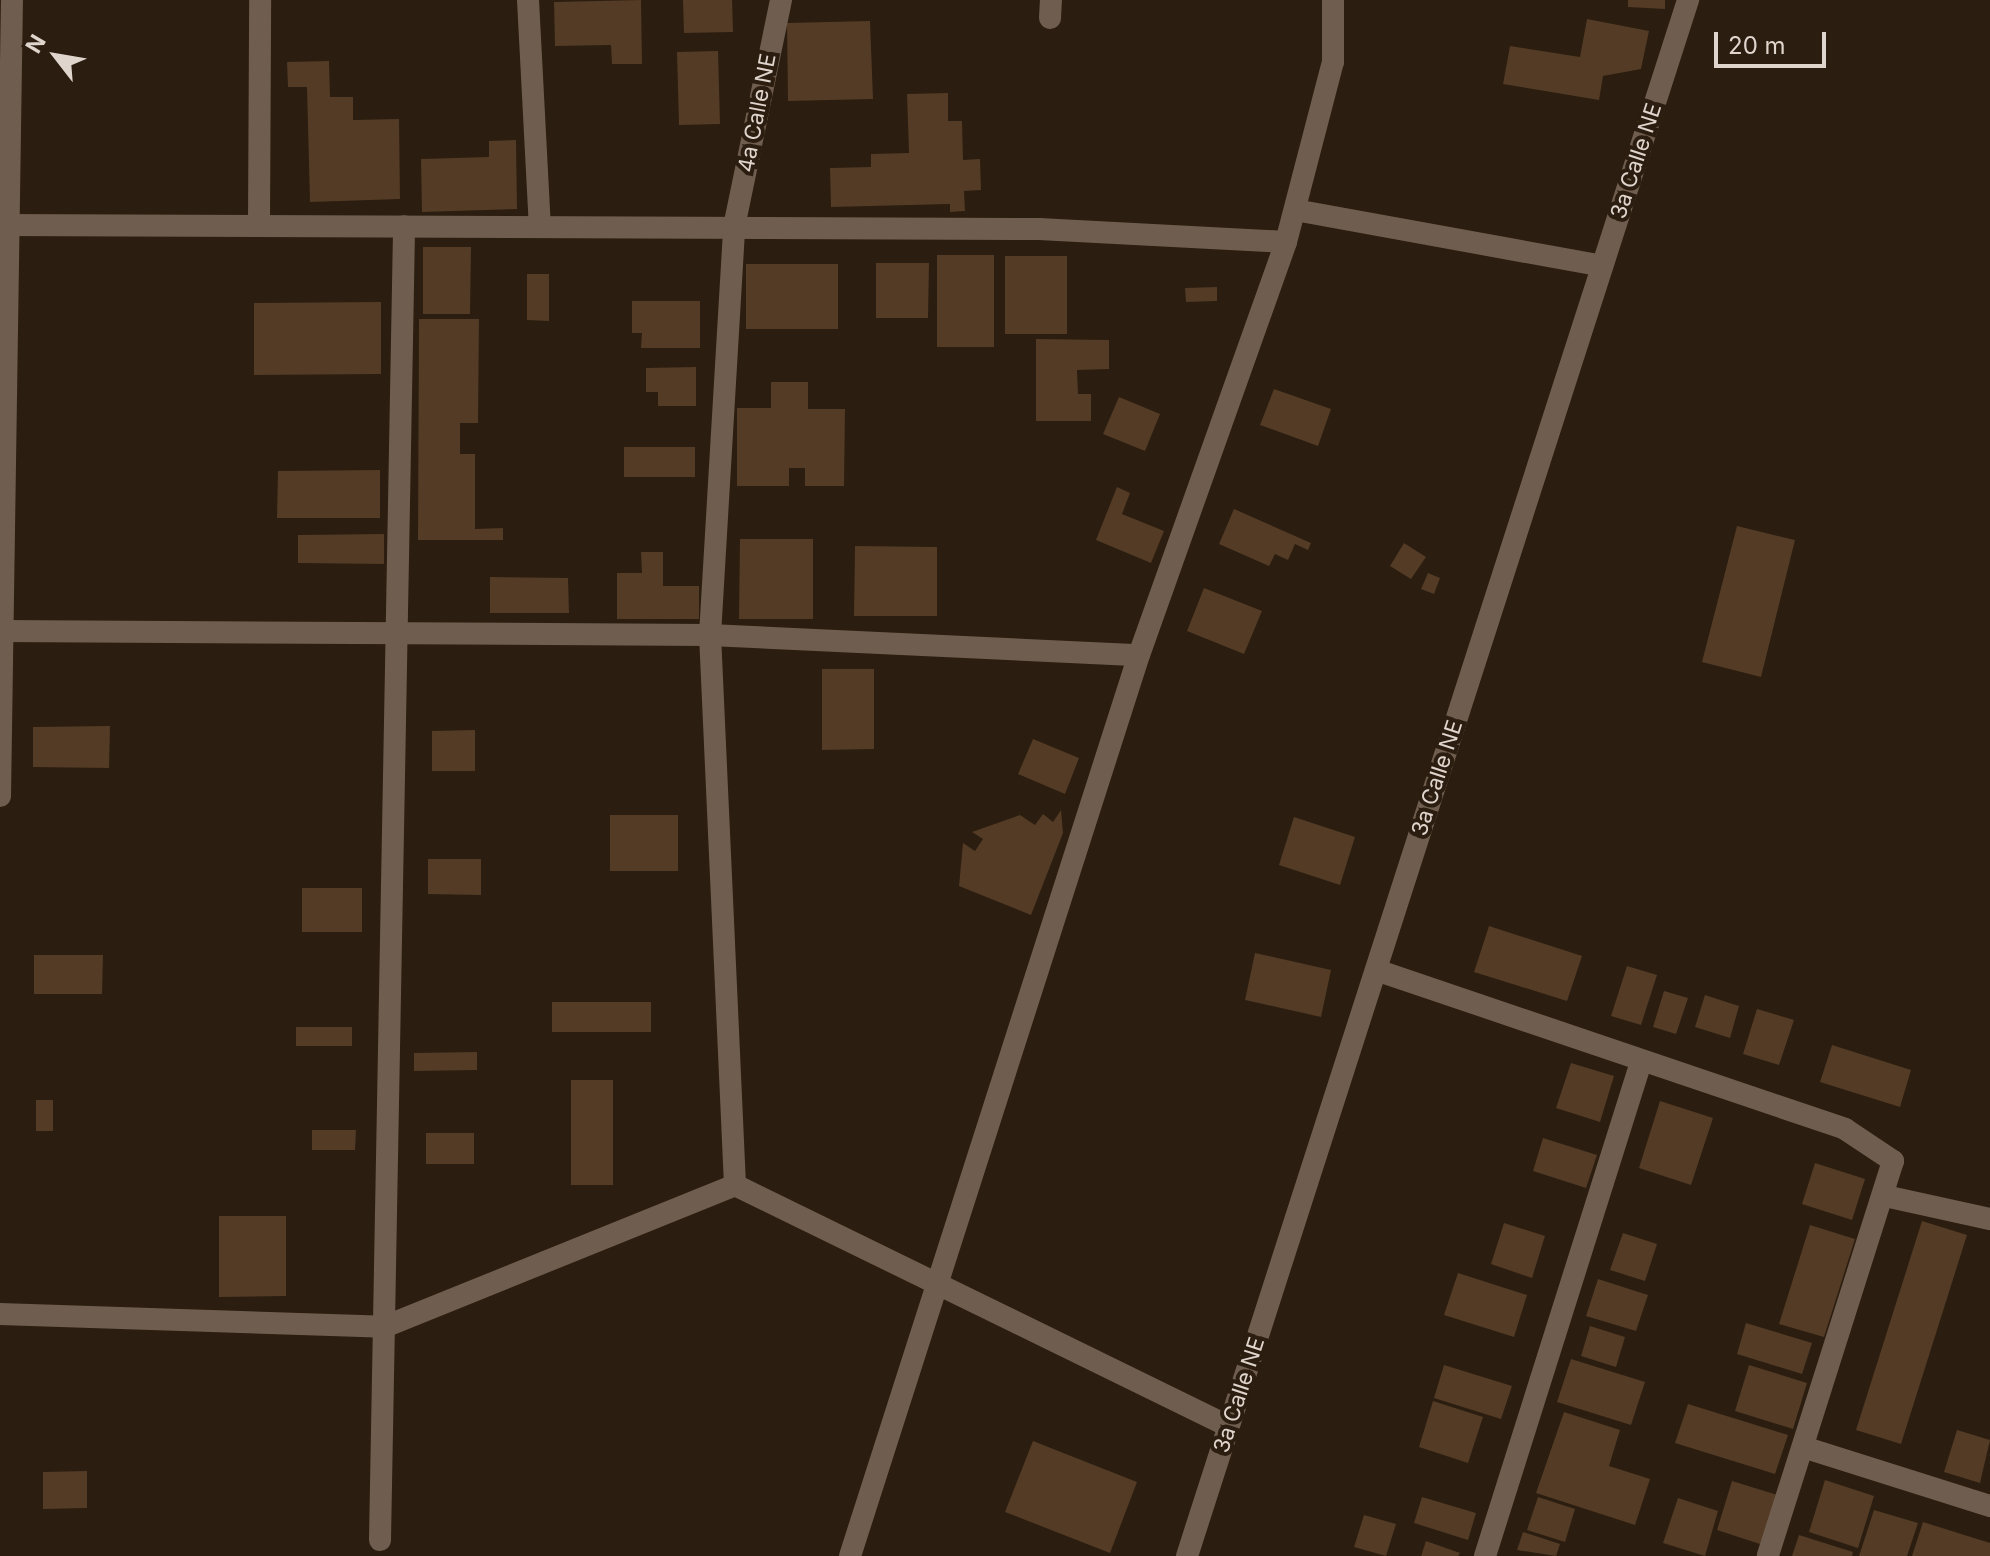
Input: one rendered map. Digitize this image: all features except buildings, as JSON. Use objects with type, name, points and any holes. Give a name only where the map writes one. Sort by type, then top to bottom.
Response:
[{"type":"street","points":[[0,796],[12,0]]},
{"type":"street","points":[[259,222],[260,0]]},
{"type":"street","points":[[528,0],[540,227]]},
{"type":"street","name":"4a Calle NE","points":[[735,1185],[710,635],[734,227],[781,0]]},
{"type":"street","points":[[850,1556],[933,1283],[1139,655],[1286,242],[1333,62],[1333,0]]},
{"type":"street","name":"3a Calle NE","points":[[1191,1555],[1228,1426],[1688,0]]},
{"type":"street","points":[[1295,210],[1602,266]]},
{"type":"street","points":[[7,225],[259,222],[404,226],[1039,229],[1286,242]]},
{"type":"street","points":[[380,1540],[404,226]]},
{"type":"street","points":[[2,631],[396,637],[710,635],[1139,655]]},
{"type":"street","points":[[1376,970],[1845,1129],[1893,1161],[1885,1196],[1768,1556]]},
{"type":"street","points":[[1485,1556],[1641,1062]]},
{"type":"street","points":[[0,1314],[384,1327],[735,1185],[1228,1426]]},
{"type":"street","points":[[1885,1196],[1990,1219]]},
{"type":"street","points":[[1803,1447],[1990,1506]]}]
